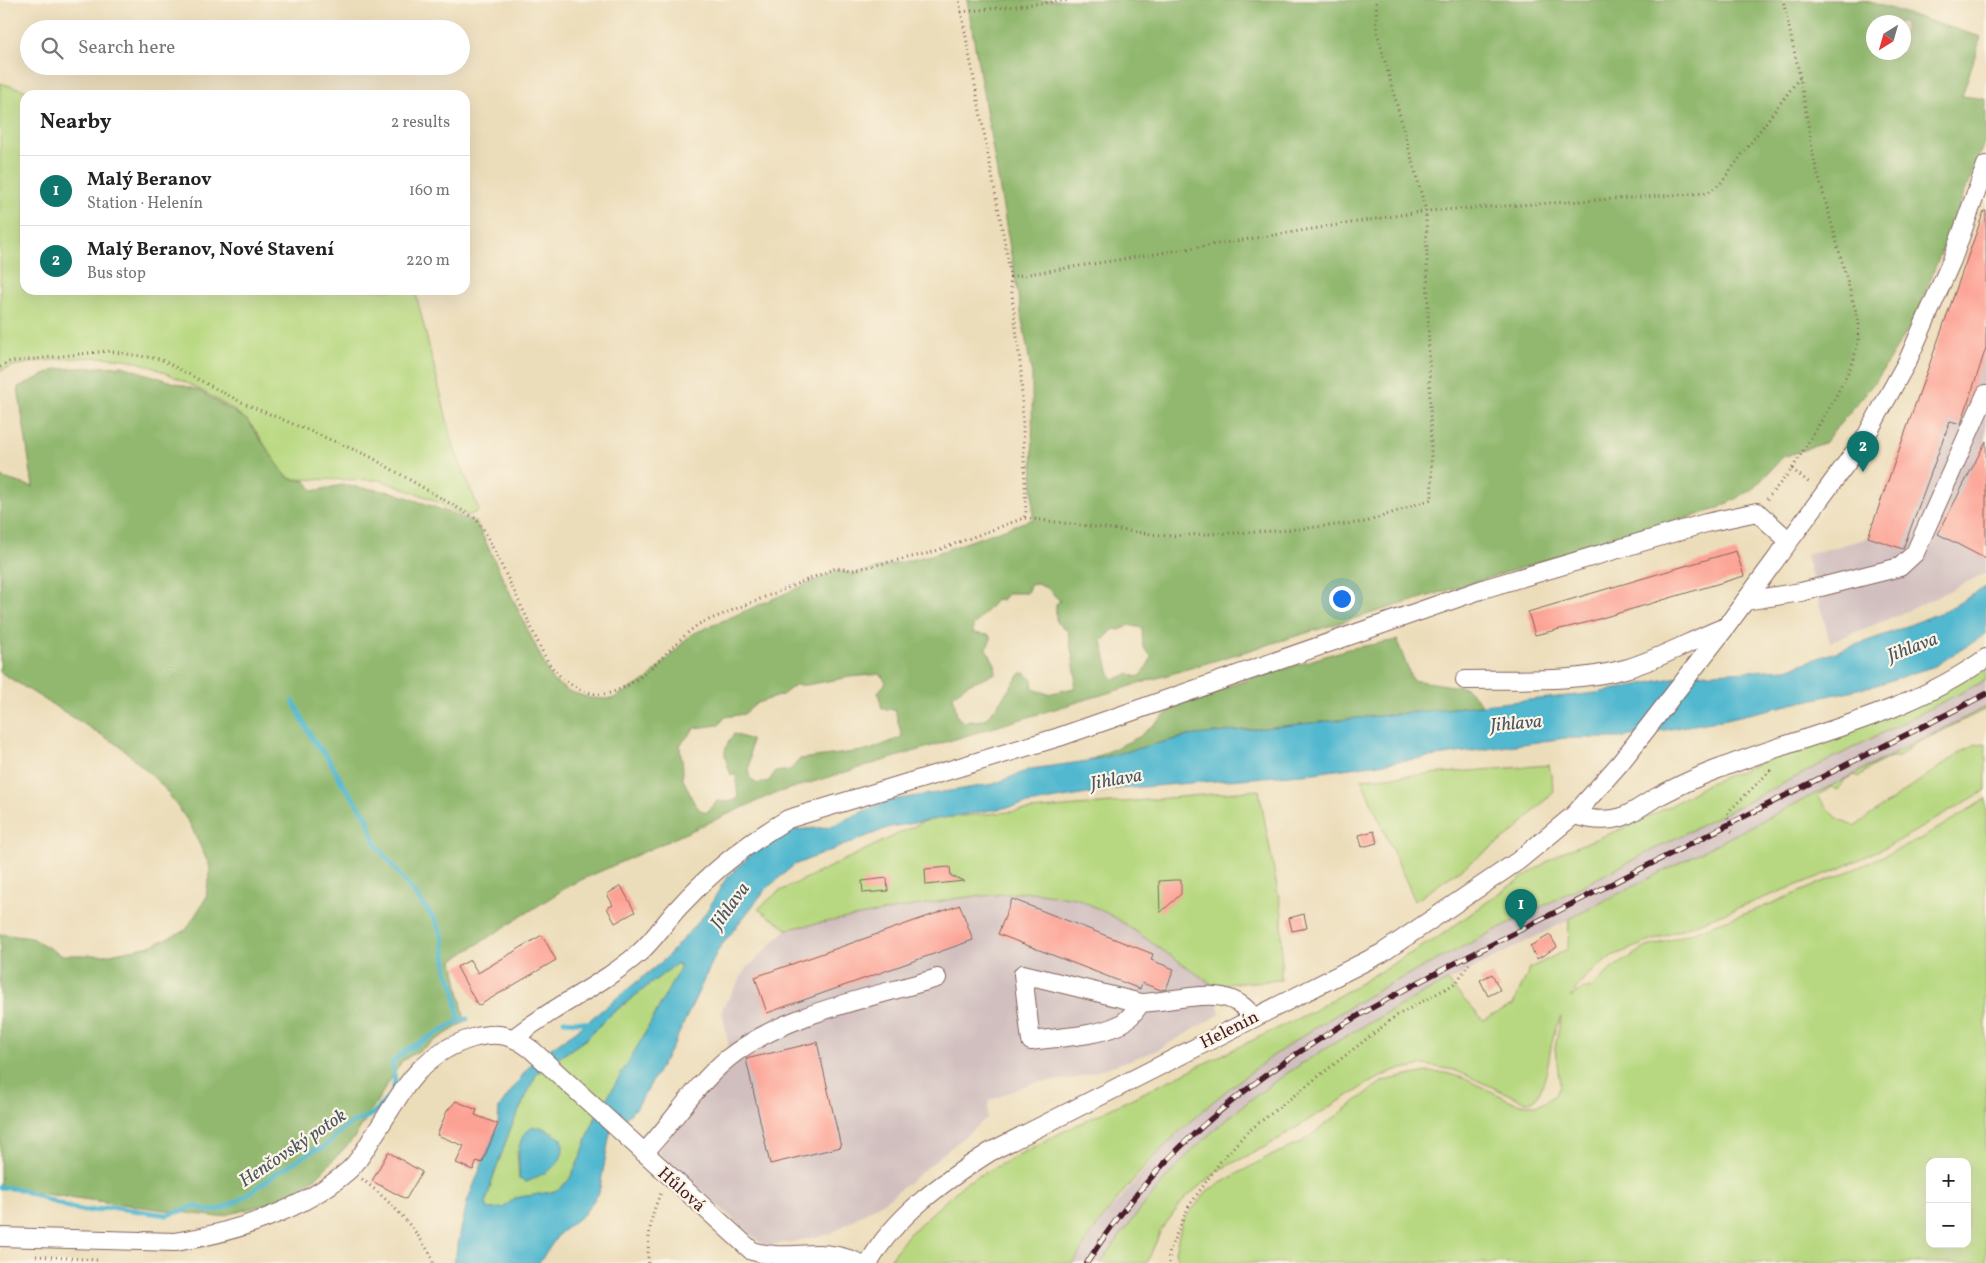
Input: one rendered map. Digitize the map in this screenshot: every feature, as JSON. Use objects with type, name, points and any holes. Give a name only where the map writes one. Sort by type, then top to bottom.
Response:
[{"type":"street","name":"Helenín","points":[[869,1263],[888,1234],[944,1182],[990,1152],[1382,952],[1518,861],[1574,815],[1594,795],[1621,762],[1726,627],[1788,540],[1865,438],[1908,360],[1952,260],[1986,165]]},
{"type":"street","points":[[1745,601],[1801,592],[1848,581],[1900,566],[1909,561],[1915,553],[1986,394]]},
{"type":"street","points":[[0,1237],[145,1243],[201,1238],[257,1221],[306,1198],[350,1170],[413,1076],[438,1052],[478,1036],[494,1034],[514,1038],[535,1021],[607,978],[641,951],[680,906],[727,860],[760,836],[788,819],[1059,737],[1486,588],[1706,523],[1757,512],[1788,540]]},
{"type":"street","points":[[1465,680],[1566,678],[1605,673],[1627,668],[1726,627]]},
{"type":"street","points":[[1574,815],[1587,819],[1602,820],[1623,817],[1681,784],[1721,768],[1869,719],[1928,692],[1986,658]]},
{"type":"street","points":[[1141,1003],[1131,1016],[1120,1024],[1101,1030],[1031,1042],[1023,974],[1141,1003],[1206,995],[1228,997],[1248,1010],[1253,1017]]},
{"type":"street","points":[[644,1153],[701,1085],[728,1059],[753,1041],[788,1022],[937,978]]},
{"type":"street","name":"Hůlová","points":[[514,1038],[532,1050],[752,1251],[766,1258],[780,1261],[827,1255],[847,1258],[859,1263]]},
{"type":"path","points":[[959,0],[1010,277],[1021,371],[1026,513],[1024,518]]},
{"type":"path","points":[[961,12],[1070,0]]},
{"type":"path","points":[[0,367],[8,362],[107,351],[160,359],[240,402],[361,453],[402,474],[474,518],[484,530],[537,640],[555,671],[574,687],[594,693],[609,693],[649,672],[684,635],[699,624],[836,568],[854,570],[930,552],[1024,518],[1177,536],[1276,531],[1366,522],[1432,499],[1426,210],[1377,32],[1376,0]]},
{"type":"path","points":[[1757,512],[1792,469],[1835,398],[1853,362],[1858,343],[1859,323],[1814,160],[1800,77],[1783,0]]},
{"type":"path","points":[[1010,277],[1426,210],[1707,193],[1720,184],[1800,77]]},
{"type":"path","points":[[1792,469],[1807,481]]},
{"type":"path","points":[[1732,832],[1727,825],[1730,811],[1770,771],[1762,770]]},
{"type":"path","points":[[1169,1263],[1169,1251],[1189,1206],[1220,1162],[1246,1133],[1396,1016],[1456,983],[1469,964]]},
{"type":"path","points":[[350,1170],[383,1195],[418,1233],[433,1259],[433,1263]]},
{"type":"path","points":[[648,1263],[648,1234],[656,1202],[669,1177]]},
{"type":"path","points":[[29,1256],[97,1260],[97,1263]]},
{"type":"shaded area","points":[[1986,205],[1986,573],[1894,617],[1830,642],[1806,555],[1868,538]]},
{"type":"shaded area","points":[[1986,680],[1986,707],[1396,1008],[1254,1098],[1192,1151],[1145,1205],[1101,1263],[1073,1263],[1103,1219],[1175,1134],[1240,1079],[1323,1021],[1384,987]]},
{"type":"shaded area","points":[[1030,892],[1077,898],[1116,918],[1213,985],[1220,1014],[1156,1051],[1077,1078],[1032,1083],[989,1101],[987,1118],[891,1197],[830,1234],[765,1247],[658,1152],[681,1120],[732,1066],[722,1009],[747,968],[787,929],[959,898]]},
{"type":"green space","points":[[967,0],[1863,0],[1911,15],[1866,15],[1866,60],[1911,60],[1911,15],[1981,37],[1962,96],[1986,99],[1986,138],[1916,316],[1878,378],[1824,443],[1783,457],[1753,489],[1717,509],[773,794],[572,884],[453,960],[465,1022],[402,1061],[354,1138],[318,1176],[275,1202],[218,1217],[0,1188],[0,934],[32,938],[61,955],[105,955],[150,946],[186,930],[206,898],[210,867],[190,824],[162,785],[121,747],[0,672],[0,477],[33,487],[18,387],[57,369],[122,366],[200,391],[247,420],[286,476],[291,479],[306,481],[313,491],[342,485],[392,492],[476,522],[552,680],[568,691],[590,698],[612,699],[648,679],[690,635],[837,571],[854,574],[931,555],[1033,519],[1032,375]],"holes":[[[1037,584],[1047,588],[1060,601],[1056,604],[1056,622],[1068,631],[1076,677],[1074,688],[1048,694],[1033,689],[1032,680],[1026,673],[1021,673],[990,715],[983,720],[963,722],[957,716],[953,695],[968,684],[996,673],[995,664],[986,649],[991,639],[989,635],[973,633],[973,626],[997,599],[1002,600],[1008,593],[1027,593],[1030,585]],[[1129,625],[1142,628],[1143,647],[1152,657],[1142,675],[1137,677],[1130,674],[1114,679],[1110,675],[1102,641],[1114,629],[1120,630]],[[881,674],[886,683],[878,692],[882,709],[895,710],[902,737],[870,750],[800,759],[790,770],[775,772],[769,781],[757,784],[749,777],[751,740],[734,734],[725,749],[725,753],[731,775],[736,775],[738,799],[729,802],[717,801],[706,813],[697,807],[682,778],[680,745],[695,728],[719,725],[725,717],[744,714],[757,703],[782,695],[795,685]]]},
{"type":"green space","points":[[0,83],[24,90],[20,90],[20,295],[416,295],[454,448],[479,510],[471,515],[460,514],[429,498],[380,480],[291,479],[278,466],[257,433],[245,419],[205,392],[169,374],[137,362],[106,358],[52,360],[25,364],[0,371]]},
{"type":"green space","points":[[1397,640],[1412,680],[1467,688],[1482,705],[1188,736],[1088,761],[1139,737],[1183,700],[1348,649]]},
{"type":"green space","points":[[1986,665],[1986,680],[1384,987],[1293,1042],[1210,1104],[1172,1139],[1136,1176],[1103,1218],[1073,1263],[891,1263],[892,1256],[909,1234],[965,1183],[1058,1134],[1313,1011],[1440,936],[1508,887],[1562,852],[1624,828],[1668,807],[1707,784],[1773,758]]},
{"type":"green space","points":[[1986,707],[1986,709],[1915,744],[1899,757],[1891,757],[1871,767],[1858,777],[1854,775],[1844,780],[1838,790],[1831,787],[1818,796],[1839,819],[1855,826],[1959,753],[1976,744],[1986,743],[1986,790],[1900,840],[1839,869],[1612,956],[1585,977],[1570,997],[1582,989],[1591,987],[1614,967],[1647,947],[1763,907],[1850,871],[1919,840],[1986,799],[1986,1263],[1179,1263],[1175,1252],[1182,1222],[1208,1190],[1264,1159],[1302,1142],[1383,1081],[1427,1072],[1446,1073],[1463,1078],[1516,1103],[1535,1105],[1545,1102],[1555,1095],[1560,1085],[1555,1048],[1561,1017],[1553,1038],[1543,1083],[1533,1101],[1526,1102],[1454,1070],[1425,1065],[1395,1070],[1367,1084],[1265,1147],[1221,1169],[1186,1197],[1161,1230],[1147,1263],[1101,1263],[1144,1205],[1192,1151],[1250,1100],[1313,1056],[1379,1017],[1447,981],[1483,1020],[1513,1005],[1530,968],[1568,949],[1569,919]]},
{"type":"green space","points":[[1549,765],[1554,791],[1514,832],[1415,901],[1361,779]]},
{"type":"green space","points":[[1259,790],[1282,914],[1281,980],[1213,985],[1116,918],[1077,898],[1030,892],[959,898],[787,929],[758,909],[778,892],[929,819]]},
{"type":"green space","points":[[676,964],[680,964],[680,968],[643,1037],[594,1120],[581,1156],[569,1180],[557,1191],[515,1198],[503,1208],[488,1210],[486,1203],[492,1180],[510,1130],[537,1073],[586,1039],[608,1017]],"holes":[[[541,1127],[555,1133],[537,1177],[527,1182],[519,1179],[517,1151]]]},
{"type":"water","name":"Jihlava","points":[[1986,587],[1986,634],[1935,666],[1876,685],[1722,720],[1619,738],[1566,738],[1314,773],[1117,789],[890,827],[794,865],[765,890],[718,950],[673,1046],[650,1085],[637,1107],[610,1133],[599,1193],[584,1214],[559,1234],[539,1263],[454,1263],[467,1202],[498,1124],[499,1108],[527,1069],[539,1056],[576,1031],[665,959],[705,914],[725,880],[752,853],[794,830],[829,827],[886,801],[994,784],[1031,769],[1088,761],[1188,736],[1596,693],[1693,674],[1787,669],[1887,634],[1947,610]],"holes":[[[676,964],[680,964],[680,968],[643,1037],[594,1120],[581,1156],[569,1180],[557,1191],[515,1198],[503,1208],[488,1209],[486,1203],[492,1180],[510,1130],[537,1073],[586,1039],[610,1015]]]},
{"type":"water","points":[[533,1127],[541,1127],[562,1139],[563,1148],[562,1156],[554,1167],[527,1182],[519,1179],[519,1150],[522,1138]]},
{"type":"building","points":[[1984,211],[1986,211],[1986,348],[1961,424],[1950,421],[1903,549],[1868,537]]},
{"type":"building","points":[[1986,441],[1986,559],[1938,534]]},
{"type":"building","points":[[1736,551],[1744,576],[1585,623],[1535,635],[1528,612]]},
{"type":"building","points":[[1374,831],[1377,843],[1362,847],[1359,835]]},
{"type":"building","points":[[950,867],[951,876],[964,881],[926,885],[925,869]]},
{"type":"building","points":[[887,878],[888,891],[863,893],[862,881]]},
{"type":"building","points":[[1181,880],[1181,894],[1160,913],[1159,881]]},
{"type":"building","points":[[621,886],[635,912],[615,923],[607,908],[613,905],[607,894]]},
{"type":"building","points":[[1012,899],[1153,954],[1151,960],[1174,969],[1166,989],[1161,990],[1142,983],[1140,989],[998,934]]},
{"type":"building","points":[[960,905],[973,940],[767,1013],[755,977]]},
{"type":"building","points":[[1304,914],[1307,928],[1292,931],[1289,918]]},
{"type":"building","points":[[542,935],[556,960],[478,1006],[457,967],[470,960],[478,973]]},
{"type":"building","points":[[1550,935],[1557,947],[1537,959],[1530,946]]},
{"type":"building","points":[[1492,974],[1500,990],[1488,996],[1480,980]]},
{"type":"building","points":[[817,1042],[841,1147],[770,1164],[746,1059]]},
{"type":"building","points":[[456,1101],[477,1110],[475,1115],[498,1124],[482,1163],[477,1161],[473,1170],[456,1163],[464,1146],[437,1135],[447,1111]]},
{"type":"building","points":[[388,1152],[422,1172],[406,1199],[372,1181]]},
{"type":"waterway","points":[[293,701],[313,740],[328,758],[342,783],[367,817],[375,843],[435,920],[443,938],[447,971],[454,986],[459,1021]]},
{"type":"waterway","name":"Henčovský potok","points":[[0,1187],[19,1189],[71,1208],[85,1211],[110,1207],[167,1215],[196,1206],[207,1211],[221,1209],[238,1201],[277,1173],[314,1150],[323,1148],[346,1126],[373,1114],[392,1094],[395,1081],[392,1062],[408,1049],[459,1021],[467,1019]]},
{"type":"waterway","name":"Henčovský potok","points":[[564,1021],[591,1023]]},
{"type":"railway","points":[[1087,1263],[1131,1201],[1181,1146],[1235,1099],[1294,1056],[1355,1017],[1485,948],[1986,694]]},
{"type":"place","name":"Malý Beranov, Nové Stavení","points":[[1863,472]]},
{"type":"place","name":"Malý Beranov","points":[[1521,930]]}]
